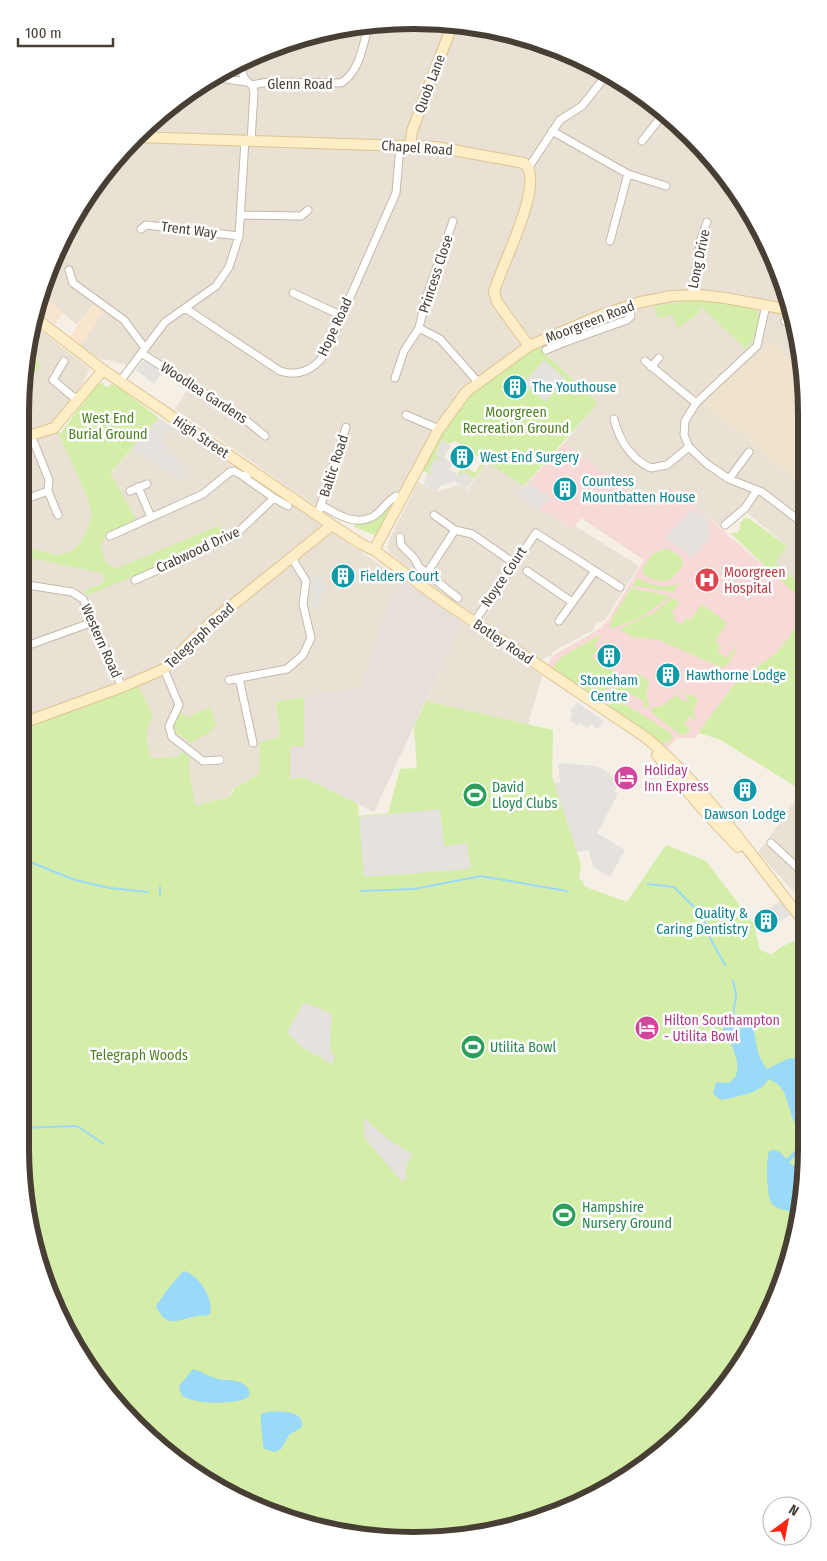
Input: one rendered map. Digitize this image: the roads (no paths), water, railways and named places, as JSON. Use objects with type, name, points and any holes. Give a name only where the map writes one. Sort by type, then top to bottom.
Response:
[{"type":"street","name":"Quob Lane","points":[[405,146],[450,31]]},
{"type":"street","name":"Glenn Road","points":[[224,79],[249,83],[341,83],[350,78],[355,69],[367,32]]},
{"type":"street","points":[[121,380],[165,322],[211,290],[221,280],[234,257],[239,236],[254,92],[242,74],[242,69]]},
{"type":"street","points":[[529,346],[497,302],[494,292],[515,240],[524,211],[531,175],[529,167],[560,120],[582,106],[604,79]]},
{"type":"street","points":[[642,141],[661,119]]},
{"type":"street","points":[[552,131],[628,174],[666,186]]},
{"type":"street","name":"Chapel Road","points":[[145,137],[436,147],[517,162],[529,167]]},
{"type":"street","name":"Hope Road","points":[[185,308],[280,371],[290,373],[308,370],[322,358],[396,193],[405,146]]},
{"type":"street","points":[[610,241],[628,174]]},
{"type":"street","points":[[241,214],[303,219],[308,210]]},
{"type":"street","name":"Princess Close","points":[[395,378],[404,351],[419,328],[426,298],[453,221]]},
{"type":"street","name":"Long Drive","points":[[691,296],[701,239],[707,222]]},
{"type":"street","name":"Trent Way","points":[[141,229],[146,225],[239,236]]},
{"type":"street","points":[[69,270],[73,283],[124,320],[143,350]]},
{"type":"street","points":[[293,293],[340,315]]},
{"type":"street","name":"Moorgreen Road","points":[[374,550],[439,429],[466,392],[529,346],[573,325],[630,306],[671,296],[725,298],[783,308]]},
{"type":"street","points":[[766,305],[757,346],[696,403],[684,425],[684,435],[694,454],[729,479],[757,490],[781,505],[798,519]]},
{"type":"street","points":[[546,350],[628,320],[631,316],[630,306]]},
{"type":"street","name":"High Street","points":[[40,321],[103,370],[121,380],[248,473],[320,510],[332,525],[374,550]]},
{"type":"street","name":"Princess Close","points":[[419,328],[440,339],[478,382]]},
{"type":"street","points":[[546,338],[560,344]]},
{"type":"street","name":"Woodlea Gardens","points":[[143,350],[244,415],[265,436]]},
{"type":"street","points":[[651,367],[659,358]]},
{"type":"street","points":[[64,361],[53,380],[78,400]]},
{"type":"street","points":[[645,361],[696,403]]},
{"type":"street","points":[[29,434],[54,428],[64,419],[103,370]]},
{"type":"street","points":[[406,415],[439,429]]},
{"type":"street","points":[[614,419],[621,440],[632,454],[651,468],[667,465],[689,447]]},
{"type":"street","name":"Baltic Road","points":[[346,427],[320,510],[345,518],[364,520],[375,516],[388,501],[396,496]]},
{"type":"street","points":[[29,441],[49,480],[48,491],[58,516]]},
{"type":"street","points":[[729,479],[749,452]]},
{"type":"street","points":[[110,536],[203,494],[230,472],[234,471],[248,473],[274,498],[288,506]]},
{"type":"street","points":[[130,491],[147,484]]},
{"type":"street","points":[[138,487],[151,517]]},
{"type":"street","points":[[725,525],[745,508],[757,490]]},
{"type":"street","points":[[29,498],[48,491]]},
{"type":"street","name":"Crabwood Drive","points":[[135,580],[238,534],[274,498]]},
{"type":"street","points":[[434,515],[455,530],[472,534],[514,563]]},
{"type":"street","name":"Telegraph Road","points":[[29,721],[122,688],[164,670],[210,623],[332,525]]},
{"type":"street","points":[[426,573],[455,530]]},
{"type":"street","name":"Noyce Court","points":[[474,622],[536,533],[595,571]]},
{"type":"street","points":[[400,537],[404,549],[426,573],[458,598]]},
{"type":"street","name":"Botley Road","points":[[374,550],[474,622],[634,731],[659,756],[727,837],[757,864],[798,914]]},
{"type":"street","points":[[229,680],[287,668],[303,655],[310,638],[303,604],[306,581],[292,558]]},
{"type":"street","points":[[527,571],[572,602]]},
{"type":"street","points":[[559,621],[595,571],[620,588]]},
{"type":"street","name":"Western Road","points":[[29,585],[77,594],[85,602],[122,688]]},
{"type":"street","points":[[29,645],[93,622]]},
{"type":"street","points":[[164,670],[179,705],[169,726],[172,737],[203,761],[220,760]]},
{"type":"street","points":[[240,678],[245,709],[252,729],[253,742]]},
{"type":"street","points":[[771,843],[780,856],[798,867]]},
{"type":"street","points":[[793,908],[798,905]]},
{"type":"water","points":[[741,1014],[750,1021],[759,1055],[767,1069],[787,1059],[798,1057],[798,1127],[791,1115],[783,1090],[768,1079],[761,1088],[741,1096],[721,1100],[713,1094],[716,1082],[728,1083],[734,1079],[737,1073],[736,1058],[723,1030],[724,1026],[732,1018]]},
{"type":"water","points":[[798,1148],[798,1152],[789,1163],[797,1167],[795,1198],[791,1212],[772,1204],[767,1178],[769,1151],[780,1152],[786,1159]]},
{"type":"water","points":[[184,1271],[195,1277],[204,1288],[210,1301],[210,1314],[170,1321],[161,1315],[156,1307]]},
{"type":"water","points":[[193,1369],[215,1378],[240,1382],[248,1388],[250,1393],[243,1400],[214,1403],[186,1398],[181,1394],[179,1386]]},
{"type":"water","points":[[268,1412],[290,1413],[300,1417],[302,1421],[302,1427],[289,1435],[281,1449],[275,1452],[264,1449],[261,1414]]},
{"type":"waterway","points":[[29,862],[75,880],[110,888],[148,892]]},
{"type":"waterway","points":[[361,891],[414,889],[481,876],[567,891]]},
{"type":"waterway","points":[[648,884],[674,887],[697,910],[706,924],[710,938],[725,965]]},
{"type":"waterway","points":[[160,887],[160,894]]},
{"type":"waterway","points":[[733,980],[736,995],[733,1016]]},
{"type":"waterway","points":[[29,1128],[77,1126],[104,1144]]},
{"type":"place","name":"The Youthouse","points":[[515,387]]},
{"type":"place","name":"West End Surgery","points":[[462,457]]},
{"type":"place","name":"Countess Mountbatten House","points":[[565,489]]},
{"type":"place","name":"Fielders Court","points":[[343,576]]},
{"type":"place","name":"Moorgreen Hospital","points":[[707,580]]},
{"type":"place","name":"Stoneham Centre","points":[[609,656]]},
{"type":"place","name":"Hawthorne Lodge","points":[[668,675]]},
{"type":"place","name":"Holiday Inn Express","points":[[626,778]]},
{"type":"place","name":"Dawson Lodge","points":[[745,790]]},
{"type":"place","name":"David Lloyd Clubs","points":[[475,795]]},
{"type":"place","name":"Quality & Caring Dentistry","points":[[766,921]]},
{"type":"place","name":"Hilton Southampton - Utilita Bowl","points":[[647,1028]]},
{"type":"place","name":"Utilita Bowl","points":[[473,1047]]},
{"type":"place","name":"Hampshire Nursery Ground","points":[[564,1215]]},
{"type":"park label","name":"Moorgreen Recreation Ground","points":[[516,420]]},
{"type":"park label","name":"West End Burial Ground","points":[[108,426]]},
{"type":"park label","name":"Telegraph Woods","points":[[139,1055]]}]
